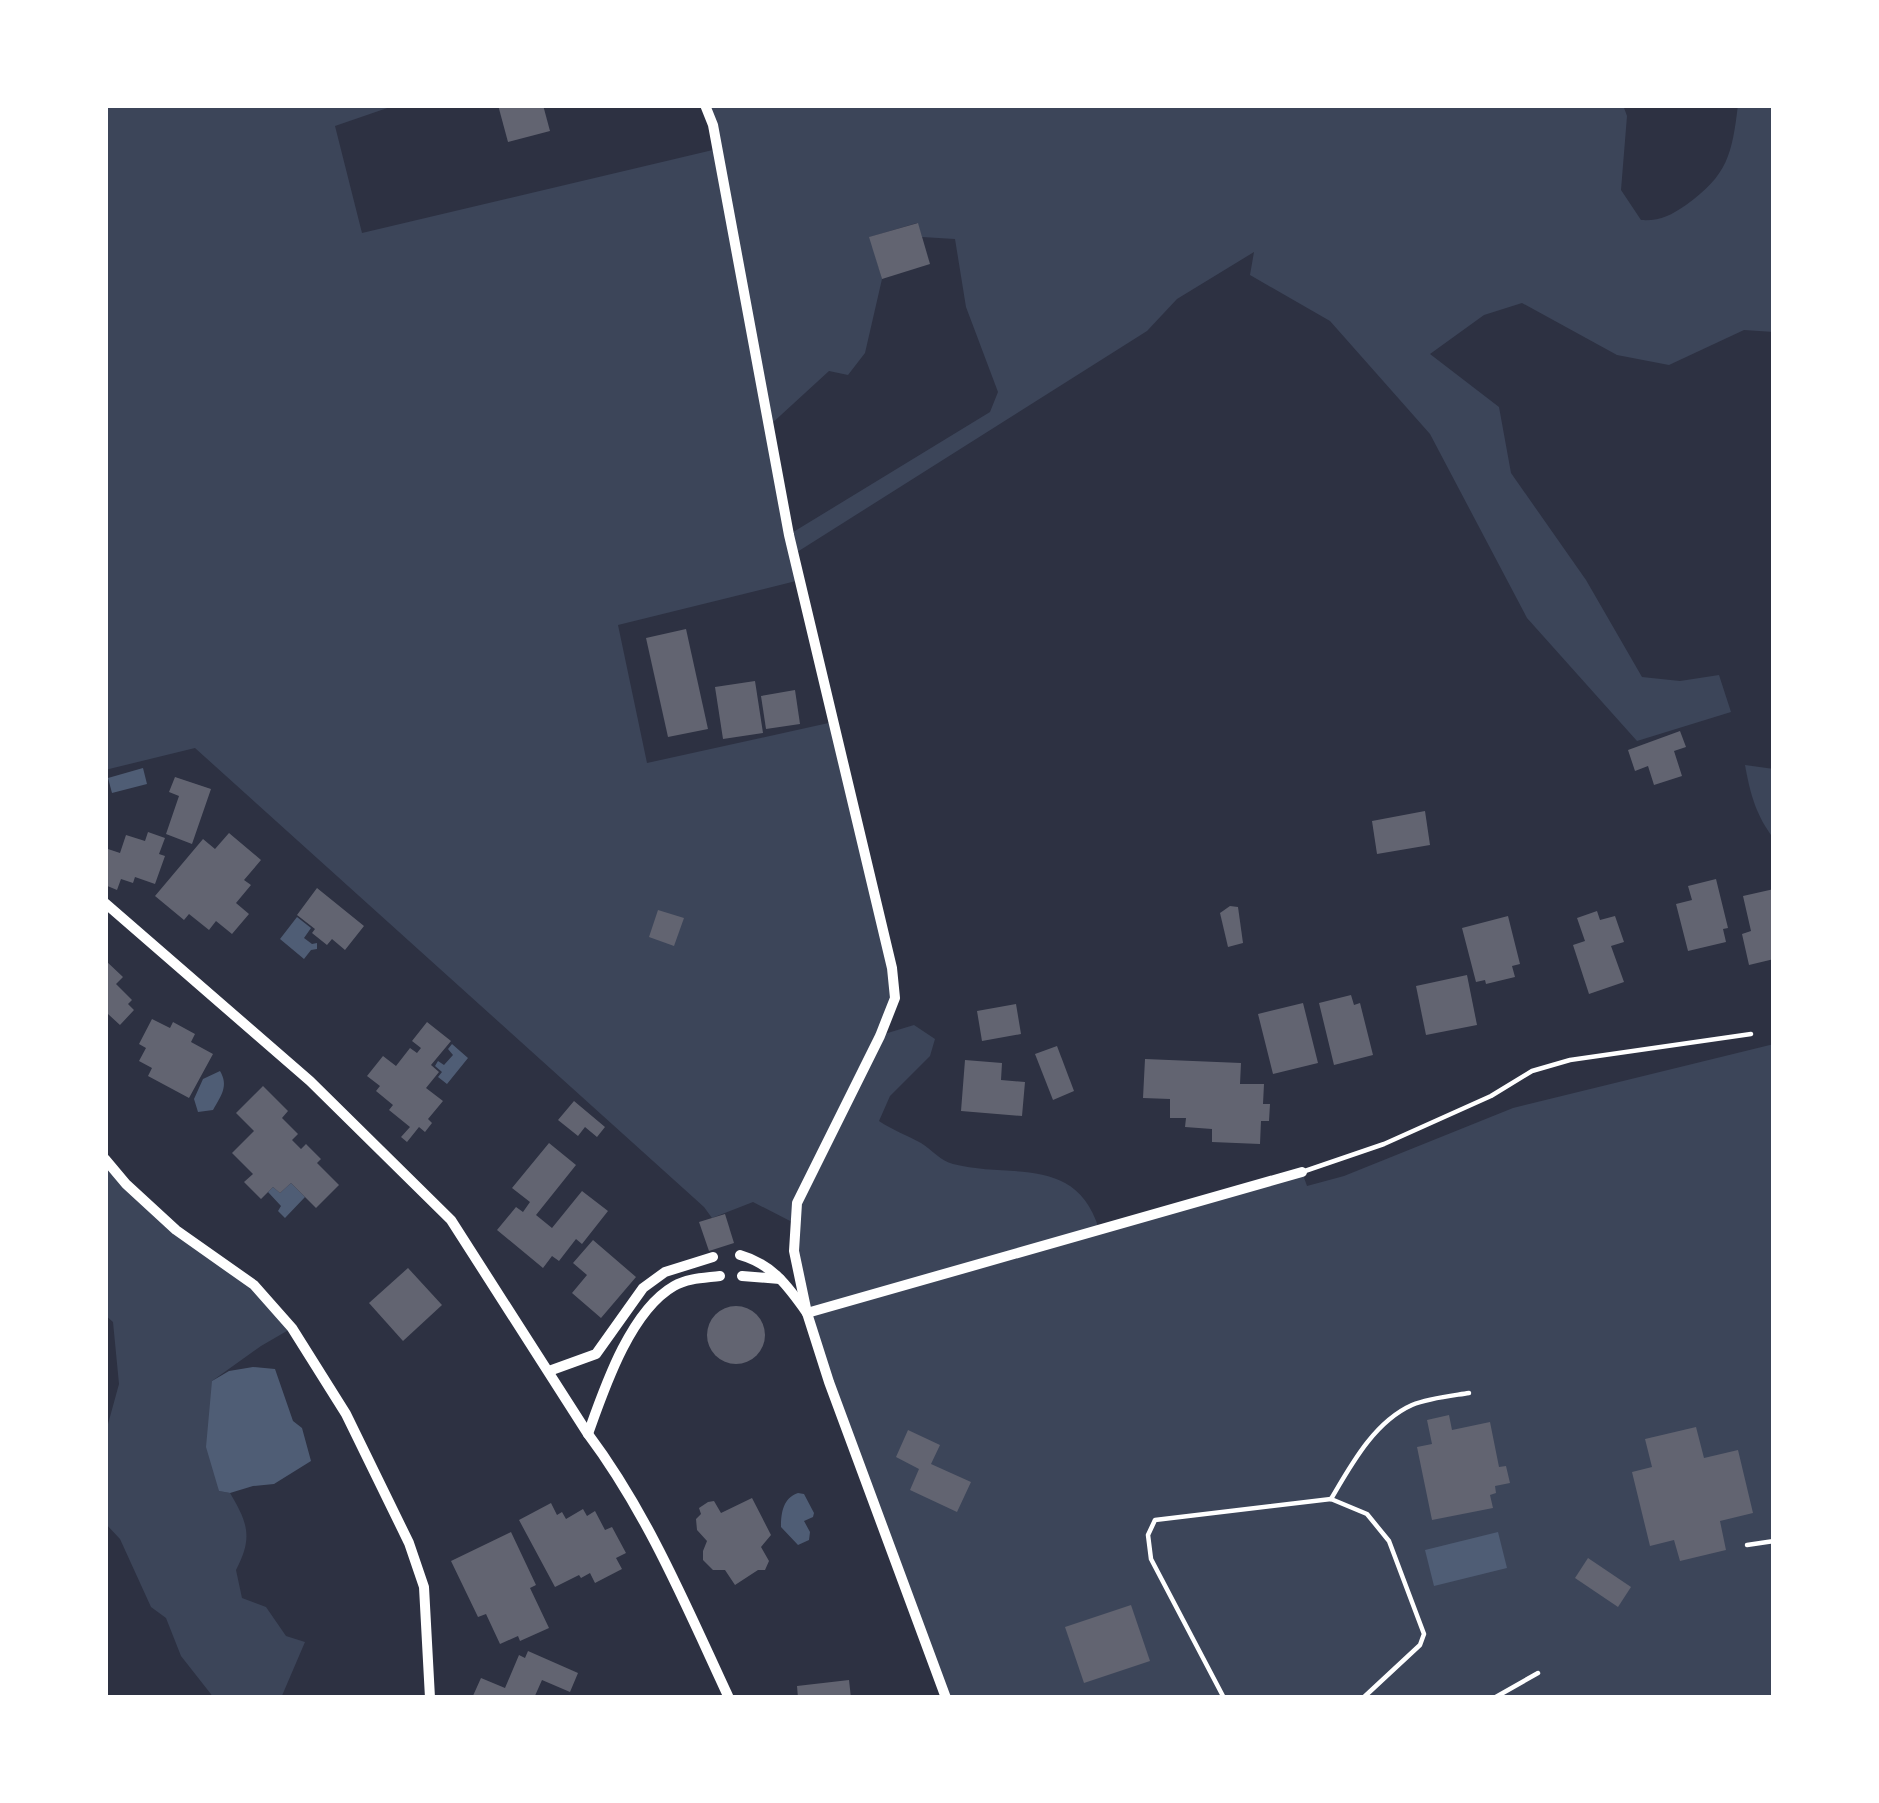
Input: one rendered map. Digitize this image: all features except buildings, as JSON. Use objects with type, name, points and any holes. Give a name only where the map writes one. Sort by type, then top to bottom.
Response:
[{"type":"street","points":[[705,105],[718,148],[794,555],[892,968],[895,998],[797,1203],[794,1251],[829,1382],[946,1698]]},
{"type":"street","points":[[105,903],[310,1082],[451,1220],[609,1463],[671,1572],[729,1698]]},
{"type":"street","points":[[105,1160],[176,1230],[254,1286],[292,1328],[346,1414],[409,1543],[424,1587],[430,1698]]},
{"type":"street","points":[[807,1312],[1302,1172]]},
{"type":"street","points":[[740,1255],[758,1260],[783,1279],[807,1312]]},
{"type":"street","points":[[549,1371],[596,1354],[643,1288],[665,1272],[713,1257]]},
{"type":"street","points":[[588,1434],[610,1376],[657,1300],[674,1286],[720,1276]]},
{"type":"street","points":[[742,1276],[783,1279]]},
{"type":"lane","points":[[1302,1172],[1384,1144],[1491,1096],[1532,1071],[1570,1060],[1751,1034]]},
{"type":"lane","points":[[1331,1499],[1352,1463],[1392,1416],[1416,1403],[1468,1393]]},
{"type":"lane","points":[[1224,1698],[1151,1559],[1148,1535],[1155,1520],[1331,1499],[1367,1514],[1389,1540],[1424,1634],[1420,1645],[1363,1698]]},
{"type":"lane","points":[[1747,1545],[1774,1541]]},
{"type":"lane","points":[[1494,1698],[1538,1673]]},
{"type":"shaded area","points":[[105,105],[396,105],[335,126],[362,233],[717,149],[705,105],[1623,105],[1627,116],[1621,190],[1641,220],[1654,220],[1686,205],[1711,184],[1726,162],[1738,105],[1774,105],[1774,332],[1744,330],[1669,365],[1617,355],[1522,303],[1484,315],[1430,354],[1499,407],[1511,473],[1586,580],[1642,677],[1680,681],[1719,675],[1731,712],[1637,741],[1527,618],[1430,434],[1330,321],[1250,275],[1254,252],[1177,299],[1147,331],[794,554],[800,580],[618,625],[647,763],[833,722],[895,998],[881,1035],[914,1025],[935,1039],[930,1056],[890,1096],[879,1121],[953,1164],[1058,1179],[1088,1205],[1099,1229],[1302,1172],[1307,1186],[1344,1176],[1513,1108],[1774,1044],[1774,1698],[946,1698],[807,1313],[794,1223],[753,1202],[712,1218],[195,748],[105,770]],"holes":[[[917,223],[922,237],[955,239],[966,307],[998,392],[990,412],[790,534],[769,426],[829,371],[848,375],[865,353],[882,279],[870,237]]]},
{"type":"shaded area","points":[[1745,765],[1774,769],[1774,839],[1755,804]]},
{"type":"shaded area","points":[[143,768],[147,784],[112,793],[108,778]]},
{"type":"shaded area","points":[[297,917],[311,928],[304,938],[317,943],[317,949],[304,959],[280,939]]},
{"type":"shaded area","points":[[452,1044],[468,1058],[447,1084],[438,1077],[442,1072],[435,1066],[438,1061],[444,1065],[453,1055],[448,1049]]},
{"type":"shaded area","points":[[220,1071],[224,1086],[219,1100],[213,1110],[198,1112],[194,1099],[203,1079]]},
{"type":"shaded area","points":[[105,1159],[126,1184],[254,1285],[292,1328],[212,1381],[219,1491],[230,1493],[246,1531],[236,1570],[242,1598],[266,1607],[286,1636],[305,1642],[281,1698],[214,1698],[181,1656],[166,1618],[151,1607],[120,1539],[105,1523],[105,1435],[119,1384],[113,1322],[105,1315]]},
{"type":"shaded area","points":[[291,1183],[305,1197],[285,1218],[268,1192],[273,1187],[280,1193]]},
{"type":"shaded area","points":[[275,1369],[293,1421],[302,1428],[311,1461],[274,1484],[219,1491],[206,1447],[212,1381],[229,1371]]},
{"type":"shaded area","points":[[804,1494],[814,1513],[804,1521],[809,1540],[798,1545],[781,1527],[786,1502]]},
{"type":"shaded area","points":[[1498,1532],[1507,1568],[1434,1586],[1425,1550]]}]
